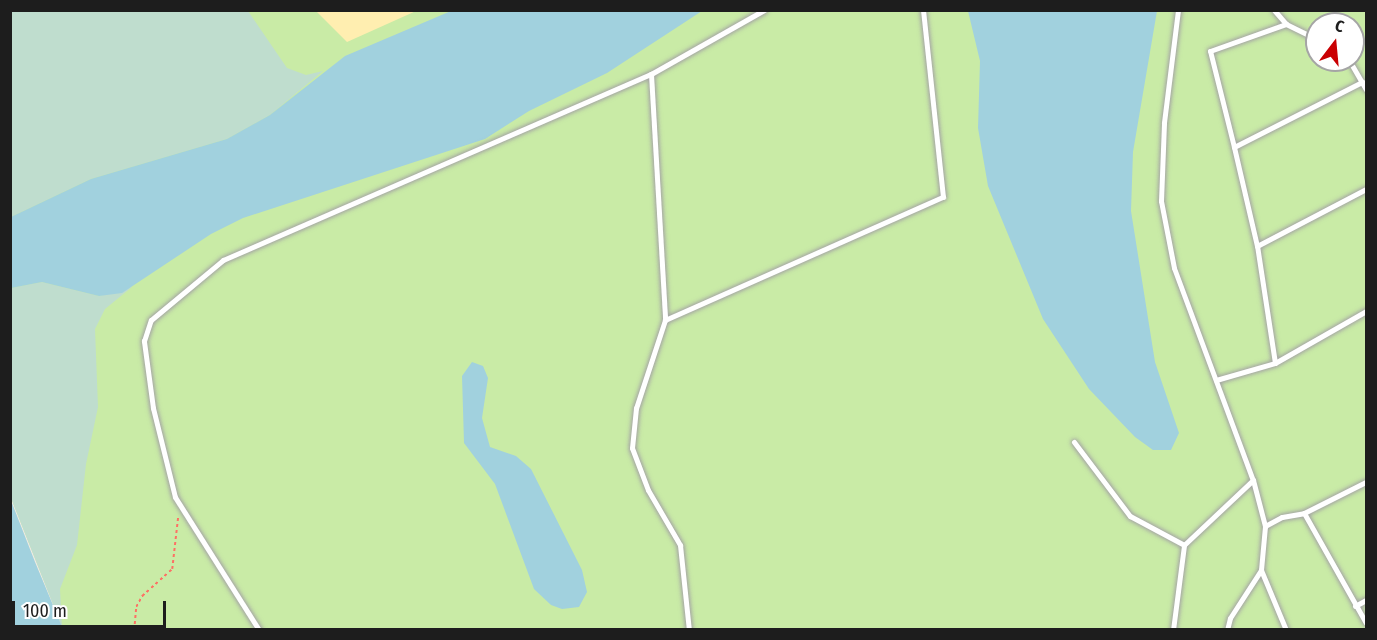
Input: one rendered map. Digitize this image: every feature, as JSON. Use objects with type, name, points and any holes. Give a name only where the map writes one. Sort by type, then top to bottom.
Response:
[{"type":"lane","points":[[259,630],[179,510],[153,408],[144,341],[151,320],[162,307],[210,268],[235,254],[366,200],[651,74],[764,10]]},
{"type":"lane","points":[[665,320],[943,197],[922,10]]},
{"type":"lane","points":[[1178,10],[1164,123],[1161,201],[1174,268],[1253,480],[1265,526],[1261,570],[1230,618],[1227,630]]},
{"type":"lane","points":[[1274,10],[1286,24],[1305,33]]},
{"type":"lane","points":[[1275,363],[1257,246],[1210,51],[1286,24]]},
{"type":"lane","points":[[1356,72],[1366,90]]},
{"type":"lane","points":[[651,74],[665,320],[636,408],[632,448],[648,490],[680,545],[689,630]]},
{"type":"lane","points":[[1234,147],[1362,82]]},
{"type":"lane","points":[[1257,246],[1366,189]]},
{"type":"lane","points":[[1216,380],[1275,363],[1366,311]]},
{"type":"lane","points":[[1074,442],[1130,516],[1184,544]]},
{"type":"lane","points":[[1173,630],[1184,544],[1253,480]]},
{"type":"lane","points":[[1265,526],[1282,517],[1304,513],[1366,482]]},
{"type":"lane","points":[[1304,513],[1366,623]]},
{"type":"lane","points":[[1261,570],[1286,630]]},
{"type":"lane","points":[[1355,606],[1366,600]]},
{"type":"path","points":[[134,630],[136,607],[142,596],[172,569],[179,510]]},
{"type":"green space","points":[[11,11],[1366,11],[1366,629],[63,629],[11,498]]},
{"type":"green space","points":[[11,11],[248,11],[287,68],[306,75],[323,71],[270,115],[227,139],[91,179],[11,217]]},
{"type":"green space","points":[[42,282],[99,296],[132,287],[105,309],[95,329],[98,407],[86,464],[77,545],[60,589],[62,627],[11,498],[11,288]]},
{"type":"sand","points":[[316,11],[416,11],[347,42]]},
{"type":"water","points":[[451,11],[702,11],[607,73],[529,111],[485,139],[243,218],[211,234],[122,293],[99,296],[42,282],[11,288],[11,217],[91,179],[227,139],[270,115],[345,56]]},
{"type":"water","points":[[968,11],[1157,11],[1133,152],[1131,211],[1155,362],[1179,433],[1171,450],[1153,450],[1135,437],[1089,389],[1043,319],[988,186],[978,128],[980,61]]},
{"type":"water","points":[[472,362],[483,366],[488,378],[482,418],[490,447],[516,456],[531,469],[582,570],[587,592],[579,607],[562,609],[551,605],[534,589],[495,484],[464,443],[462,376]]},
{"type":"water","points":[[10,498],[35,562],[63,629],[11,629]]}]
